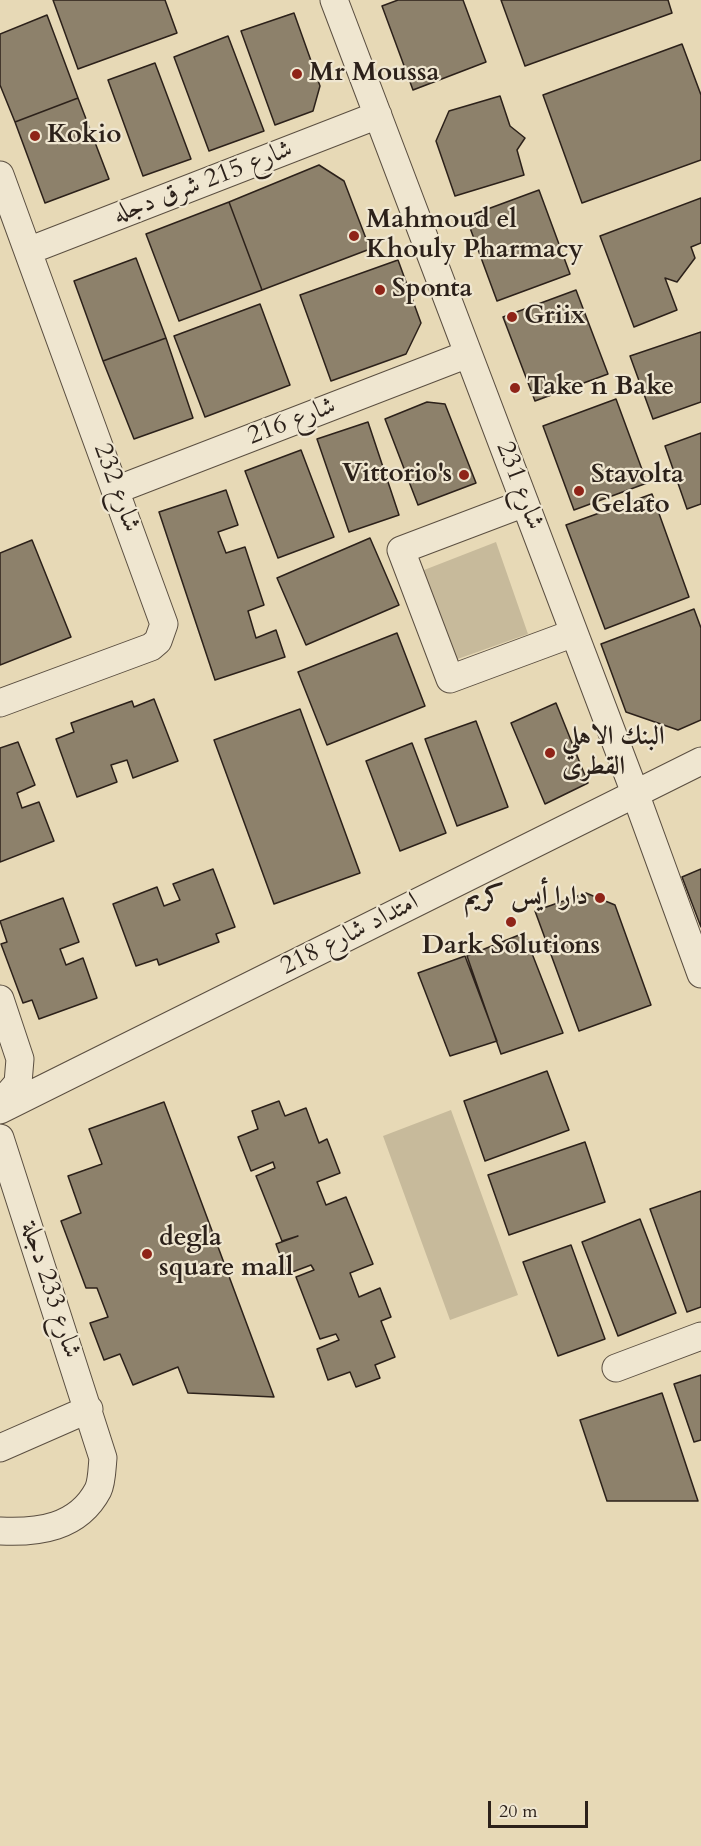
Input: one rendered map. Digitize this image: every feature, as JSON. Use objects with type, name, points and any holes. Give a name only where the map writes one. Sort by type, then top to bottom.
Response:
[{"type":"street","name":"شارع 231","points":[[334,0],[635,793],[701,974]]},
{"type":"street","name":"شارع 215 شرق دجله","points":[[28,251],[378,115]]},
{"type":"street","name":"شارع 232","points":[[0,175],[163,615],[162,633],[151,647],[0,703]]},
{"type":"street","name":"شارع 216","points":[[116,490],[468,354]]},
{"type":"street","points":[[525,503],[401,550],[450,679],[574,633]]},
{"type":"street","name":"امتداد شارع 218","points":[[0,1110],[701,761]]},
{"type":"street","points":[[0,999],[20,1059],[18,1083],[0,1104]]},
{"type":"street","name":"شارع 233 دجلة","points":[[0,1138],[103,1458],[99,1489],[76,1517],[34,1532],[0,1532]]},
{"type":"street","points":[[616,1368],[701,1336]]},
{"type":"street","points":[[0,1448],[89,1409]]},
{"type":"shaded area","points":[[496,542],[528,634],[452,661],[419,572]]},
{"type":"shaded area","points":[[451,1110],[518,1295],[450,1320],[383,1136]]},
{"type":"building","points":[[53,0],[165,0],[177,33],[78,69]]},
{"type":"building","points":[[398,0],[463,0],[486,62],[413,90],[382,6]]},
{"type":"building","points":[[501,0],[668,0],[672,13],[525,66]]},
{"type":"building","points":[[294,13],[320,86],[313,111],[275,125],[241,31]]},
{"type":"building","points":[[47,15],[78,98],[15,122],[0,85],[0,34]]},
{"type":"building","points":[[228,36],[264,131],[209,151],[174,57]]},
{"type":"building","points":[[682,44],[701,95],[701,160],[582,203],[543,95]]},
{"type":"building","points":[[155,63],[191,159],[143,176],[108,80]]},
{"type":"building","points":[[500,96],[510,126],[525,138],[517,150],[524,175],[455,196],[436,141],[449,111]]},
{"type":"building","points":[[78,98],[109,179],[45,203],[15,122]]},
{"type":"building","points":[[319,165],[344,181],[370,249],[262,290],[229,202]]},
{"type":"building","points":[[539,190],[570,274],[497,301],[466,217]]},
{"type":"building","points":[[701,198],[701,243],[691,247],[695,258],[677,282],[665,278],[677,310],[634,327],[600,236]]},
{"type":"building","points":[[229,202],[262,290],[179,321],[146,234]]},
{"type":"building","points":[[136,258],[166,338],[103,361],[74,281]]},
{"type":"building","points":[[398,260],[421,323],[406,354],[331,381],[300,295]]},
{"type":"building","points":[[576,290],[608,374],[535,401],[503,317]]},
{"type":"building","points":[[260,304],[290,385],[205,417],[174,336]]},
{"type":"building","points":[[701,332],[701,402],[653,419],[630,356]]},
{"type":"building","points":[[166,338],[193,418],[134,439],[103,361]]},
{"type":"building","points":[[616,399],[647,483],[574,510],[543,426]]},
{"type":"building","points":[[427,402],[445,404],[476,483],[418,505],[385,419]]},
{"type":"building","points":[[368,422],[399,515],[349,532],[317,439]]},
{"type":"building","points":[[701,433],[701,504],[687,509],[665,446]]},
{"type":"building","points":[[301,450],[334,537],[278,558],[245,471]]},
{"type":"building","points":[[226,490],[238,525],[218,532],[226,553],[245,547],[264,605],[248,611],[256,638],[276,630],[285,657],[215,680],[159,512]]},
{"type":"building","points":[[652,494],[689,597],[605,629],[566,525]]},
{"type":"building","points":[[370,538],[399,605],[306,645],[277,578]]},
{"type":"building","points":[[32,540],[71,637],[0,665],[0,553]]},
{"type":"building","points":[[694,609],[701,628],[701,720],[678,730],[626,712],[601,644]]},
{"type":"building","points":[[397,633],[425,706],[327,745],[298,672]]},
{"type":"building","points":[[154,699],[178,761],[133,778],[127,760],[111,765],[117,782],[77,797],[56,739],[74,732],[71,723],[132,701],[134,707]]},
{"type":"building","name":"البنك الاهلي القطرى","points":[[556,703],[588,783],[545,804],[511,723]]},
{"type":"building","points":[[300,709],[360,873],[274,904],[214,740]]},
{"type":"building","points":[[476,721],[508,807],[457,826],[425,739]]},
{"type":"building","points":[[18,742],[35,785],[17,793],[22,808],[39,802],[54,841],[0,862],[0,748]]},
{"type":"building","points":[[412,743],[446,833],[400,851],[366,761]]},
{"type":"building","points":[[213,869],[235,927],[216,934],[219,942],[159,965],[157,959],[136,966],[113,904],[157,887],[164,906],[180,900],[173,884]]},
{"type":"building","points":[[701,869],[701,927],[682,877]]},
{"type":"building","points":[[586,893],[615,905],[651,1005],[579,1031],[535,911]]},
{"type":"building","points":[[63,898],[79,942],[60,949],[66,965],[83,958],[97,998],[39,1019],[32,1000],[23,1003],[1,944],[7,942],[0,921]]},
{"type":"building","points":[[524,933],[563,1033],[501,1054],[467,956]]},
{"type":"building","points":[[465,956],[497,1041],[450,1056],[418,973]]},
{"type":"building","points":[[547,1071],[569,1130],[485,1161],[464,1101]]},
{"type":"building","points":[[279,1101],[285,1116],[306,1108],[319,1143],[327,1139],[340,1173],[317,1182],[326,1205],[346,1197],[373,1264],[350,1273],[359,1297],[380,1288],[391,1317],[381,1321],[395,1357],[375,1365],[380,1378],[356,1387],[350,1372],[328,1380],[317,1349],[339,1340],[336,1334],[320,1339],[296,1277],[314,1270],[311,1265],[287,1274],[276,1244],[298,1236],[282,1241],[256,1176],[275,1168],[273,1162],[251,1171],[238,1137],[258,1129],[252,1111]]},
{"type":"building","name":"degla square mall","points":[[164,1102],[274,1397],[188,1393],[178,1367],[133,1385],[120,1354],[104,1360],[90,1323],[108,1317],[97,1288],[86,1288],[61,1221],[81,1213],[68,1176],[102,1164],[89,1129]]},
{"type":"building","points":[[585,1142],[605,1202],[509,1235],[488,1175]]},
{"type":"building","points":[[701,1191],[701,1307],[687,1312],[650,1209]]},
{"type":"building","points":[[640,1219],[676,1313],[618,1336],[582,1242]]},
{"type":"building","points":[[571,1245],[605,1339],[558,1356],[523,1262]]},
{"type":"building","points":[[701,1375],[701,1440],[694,1442],[674,1384]]},
{"type":"building","points":[[662,1393],[698,1501],[607,1501],[580,1420]]},
{"type":"place","name":"Mr Moussa","points":[[297,74]]},
{"type":"place","name":"Kokio","points":[[35,136]]},
{"type":"place","name":"Mahmoud el Khouly Pharmacy","points":[[354,236]]},
{"type":"place","name":"Sponta","points":[[380,290]]},
{"type":"place","name":"Griix","points":[[512,317]]},
{"type":"place","name":"Take n Bake","points":[[515,388]]},
{"type":"place","name":"Vittorio's","points":[[464,475]]},
{"type":"place","name":"Stavolta Gelato","points":[[579,491]]},
{"type":"place","name":"البنك الاهلي القطرى","points":[[550,753]]},
{"type":"place","name":"دارا أيس كريم","points":[[600,898]]},
{"type":"place","name":"Dark Solutions","points":[[511,922]]},
{"type":"place","name":"degla square mall","points":[[147,1254]]}]
